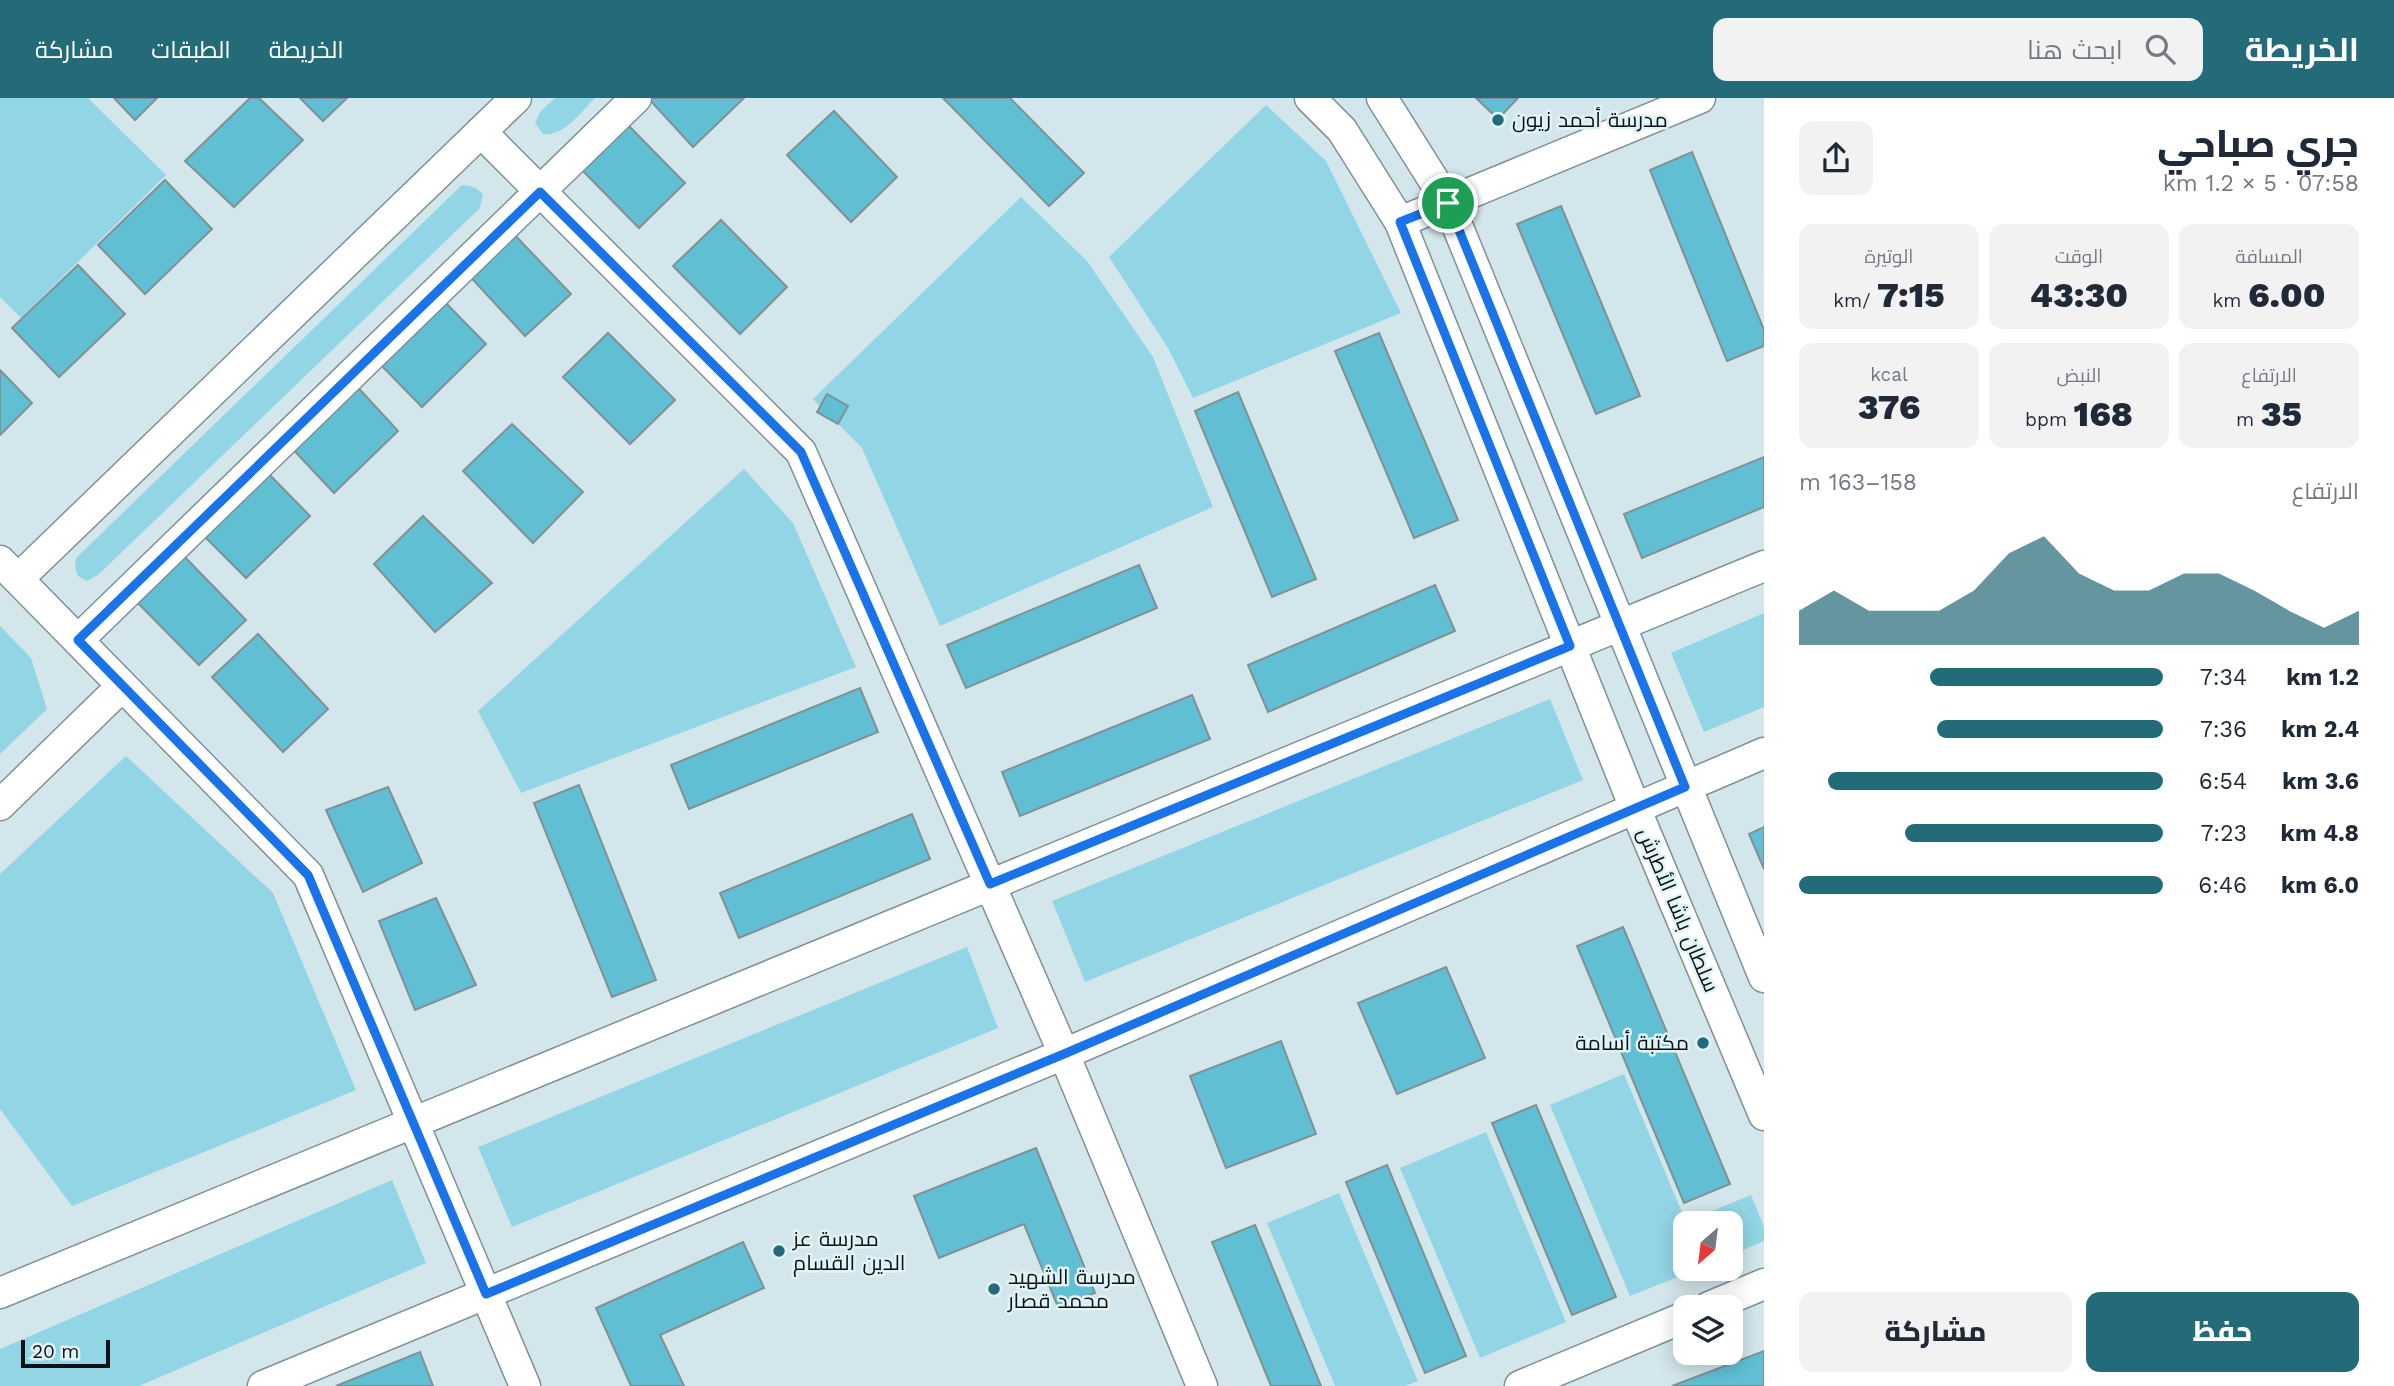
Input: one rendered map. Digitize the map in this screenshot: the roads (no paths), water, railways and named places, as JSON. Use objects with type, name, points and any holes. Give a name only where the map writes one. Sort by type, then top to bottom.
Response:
[{"type":"street","points":[[516,98],[9,570],[308,875],[525,1386]]},
{"type":"street","points":[[78,640],[636,98]]},
{"type":"street","name":"سلطان باشا الأطرش","points":[[1310,98],[1342,130],[1400,222],[1635,808],[1764,1115]]},
{"type":"street","points":[[1382,98],[1448,203],[1764,977]]},
{"type":"street","points":[[1400,222],[1700,98]]},
{"type":"street","points":[[481,132],[801,452],[1064,1054],[1202,1386]]},
{"type":"street","points":[[0,1293],[1764,566]]},
{"type":"street","points":[[0,805],[122,686]]},
{"type":"street","points":[[263,1386],[1064,1054],[1764,753]]},
{"type":"street","points":[[1738,1295],[1764,1284]]},
{"type":"street","points":[[1520,1386],[1673,1322]]},
{"type":"place","name":"مدرسة أحمد زيون","points":[[1498,120]]},
{"type":"place","name":"مكتبة أسامة","points":[[1703,1043]]},
{"type":"place","name":"مدرسة عز الدين القسام","points":[[779,1251]]},
{"type":"place","name":"مدرسة الشهيد محمد قصار","points":[[994,1289]]}]
